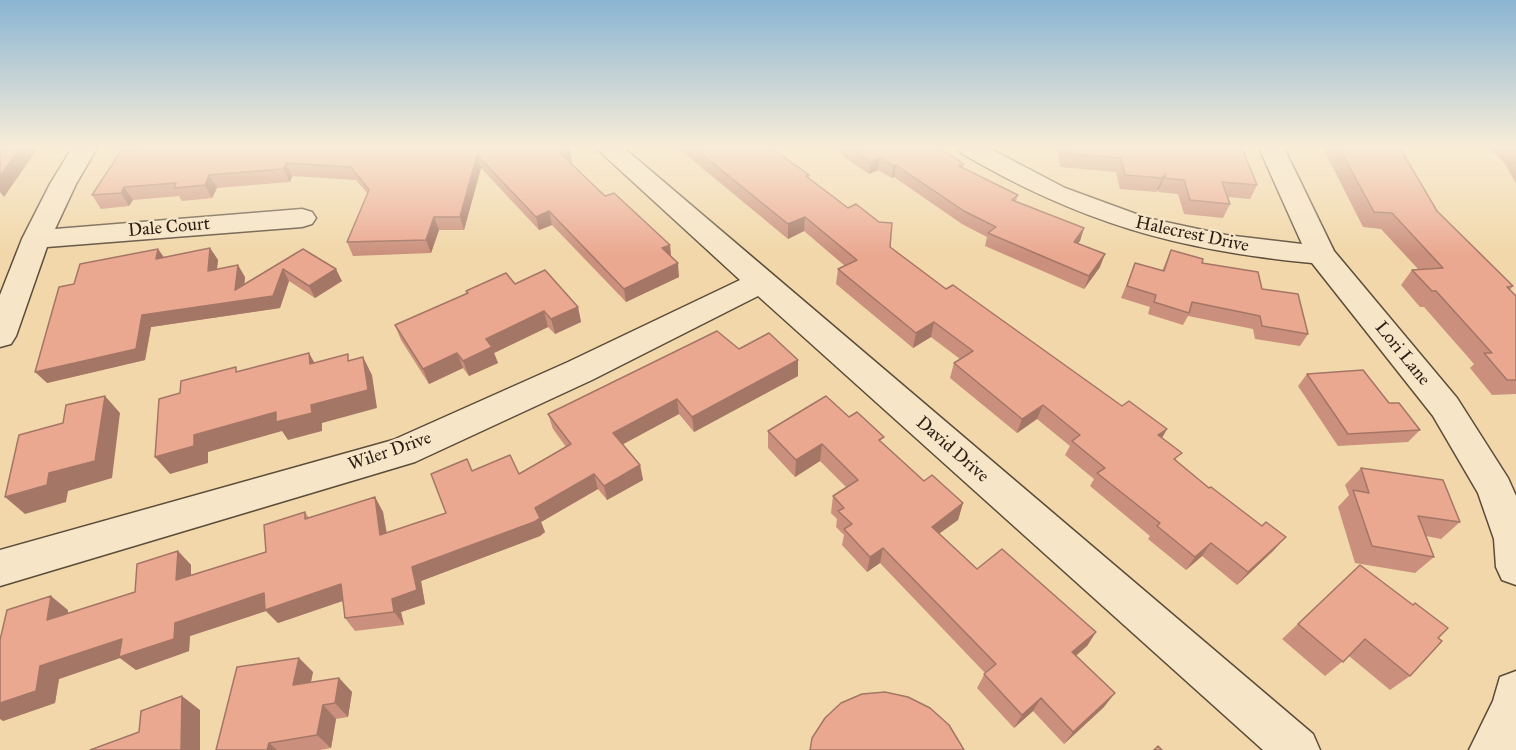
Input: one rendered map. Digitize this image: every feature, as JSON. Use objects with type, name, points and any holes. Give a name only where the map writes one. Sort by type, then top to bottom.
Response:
[{"type":"street","points":[[0,336],[36,239],[64,183]]},
{"type":"street","name":"David Drive","points":[[647,183],[1297,750]]},
{"type":"street","name":"Halecrest Drive","points":[[1030,183],[1054,195],[1154,231],[1257,249],[1321,255]]},
{"type":"street","name":"Lori Lane","points":[[1287,183],[1321,255],[1445,407],[1495,489],[1513,539],[1516,567]]},
{"type":"street","name":"Dale Court","points":[[36,239],[302,218]]},
{"type":"street","name":"Wiler Drive","points":[[0,568],[402,452],[580,371],[760,283]]},
{"type":"street","points":[[1492,750],[1514,706],[1516,693]]},
{"type":"building","points":[[100,183],[176,183],[124,187],[121,193],[92,195]]},
{"type":"building","points":[[176,183],[206,183],[205,185],[174,188]]},
{"type":"building","points":[[364,183],[469,183],[460,217],[434,217],[426,240],[347,242],[369,190]]},
{"type":"building","points":[[504,183],[591,183],[605,196],[614,193],[670,245],[662,248],[678,263],[624,289],[549,211],[536,217]]},
{"type":"building","points":[[737,183],[815,183],[848,208],[856,204],[879,222],[892,223],[890,247],[946,289],[953,285],[1122,406],[1129,401],[1167,429],[1158,435],[1182,453],[1174,459],[1209,488],[1211,487],[1262,526],[1266,522],[1286,537],[1248,572],[1211,543],[1195,557],[1157,526],[1160,523],[1097,473],[1105,468],[1072,441],[1080,435],[1043,405],[1022,419],[954,363],[973,351],[934,322],[916,333],[838,269],[857,260],[805,217],[788,224]]},
{"type":"building","points":[[923,183],[994,183],[1018,195],[1012,200],[1084,228],[1074,242],[1105,254],[1089,276],[988,233],[996,227],[964,211]]},
{"type":"building","points":[[1185,183],[1222,183],[1230,204],[1190,200]]},
{"type":"building","points":[[1234,183],[1256,183],[1257,185]]},
{"type":"building","points":[[1358,183],[1421,183],[1437,211],[1513,286],[1507,287],[1516,296],[1516,380],[1507,380],[1484,353],[1492,353],[1436,291],[1432,291],[1412,270],[1443,268],[1392,213],[1374,212]]},
{"type":"building","points":[[210,248],[208,271],[238,265],[235,290],[303,249],[336,269],[309,286],[283,269],[273,296],[142,315],[136,349],[35,372],[59,287],[74,284],[80,264],[158,249],[156,259]]},
{"type":"building","points":[[1171,250],[1203,259],[1202,263],[1258,272],[1262,289],[1298,294],[1308,334],[1262,326],[1260,316],[1192,302],[1189,313],[1154,302],[1156,295],[1127,286],[1135,263],[1164,271]]},
{"type":"building","points":[[545,270],[578,307],[551,319],[544,311],[486,339],[492,347],[463,361],[457,353],[423,369],[395,325],[468,293],[466,291],[506,273],[515,284]]},
{"type":"building","points":[[717,331],[739,349],[769,333],[798,360],[692,417],[677,399],[613,433],[640,465],[604,486],[594,474],[535,508],[540,518],[534,522],[412,567],[417,590],[392,599],[394,612],[345,618],[341,584],[265,610],[264,593],[175,623],[174,639],[119,657],[122,639],[40,666],[36,691],[0,703],[0,640],[7,610],[51,596],[47,620],[135,592],[137,564],[178,551],[176,580],[266,552],[264,525],[305,512],[305,519],[375,497],[380,535],[446,513],[431,474],[467,459],[472,471],[510,455],[519,474],[571,444],[548,414]]},
{"type":"building","points":[[309,353],[310,364],[348,354],[348,361],[363,357],[368,390],[311,405],[312,413],[276,422],[276,412],[194,435],[194,446],[155,457],[159,399],[180,393],[181,381],[236,367],[236,372]]},
{"type":"building","points":[[1363,370],[1389,403],[1399,403],[1420,430],[1348,434],[1307,374]]},
{"type":"building","points":[[105,396],[95,461],[49,473],[47,485],[5,497],[19,435],[63,423],[66,405]]},
{"type":"building","points":[[826,396],[849,417],[857,412],[884,437],[879,440],[924,481],[932,475],[963,503],[932,527],[977,569],[1002,549],[1096,632],[1072,652],[1115,693],[1073,732],[1041,698],[1022,715],[984,674],[996,664],[883,548],[870,557],[844,529],[852,524],[838,511],[844,508],[833,496],[858,480],[822,444],[796,460],[768,431]]},
{"type":"building","points":[[1361,468],[1443,480],[1460,522],[1418,516],[1434,557],[1372,546],[1353,490],[1369,493]]},
{"type":"building","points":[[1360,565],[1448,628],[1438,638],[1442,641],[1410,676],[1365,639],[1343,662],[1298,624]]},
{"type":"building","points":[[299,658],[293,685],[339,678],[335,703],[323,705],[317,735],[269,743],[267,750],[216,750],[237,667]]},
{"type":"building","points":[[885,692],[908,697],[930,708],[949,725],[964,750],[810,750],[812,738],[825,718],[841,703],[862,694]]},
{"type":"building","points":[[182,696],[181,750],[90,750],[139,732],[141,711]]}]
